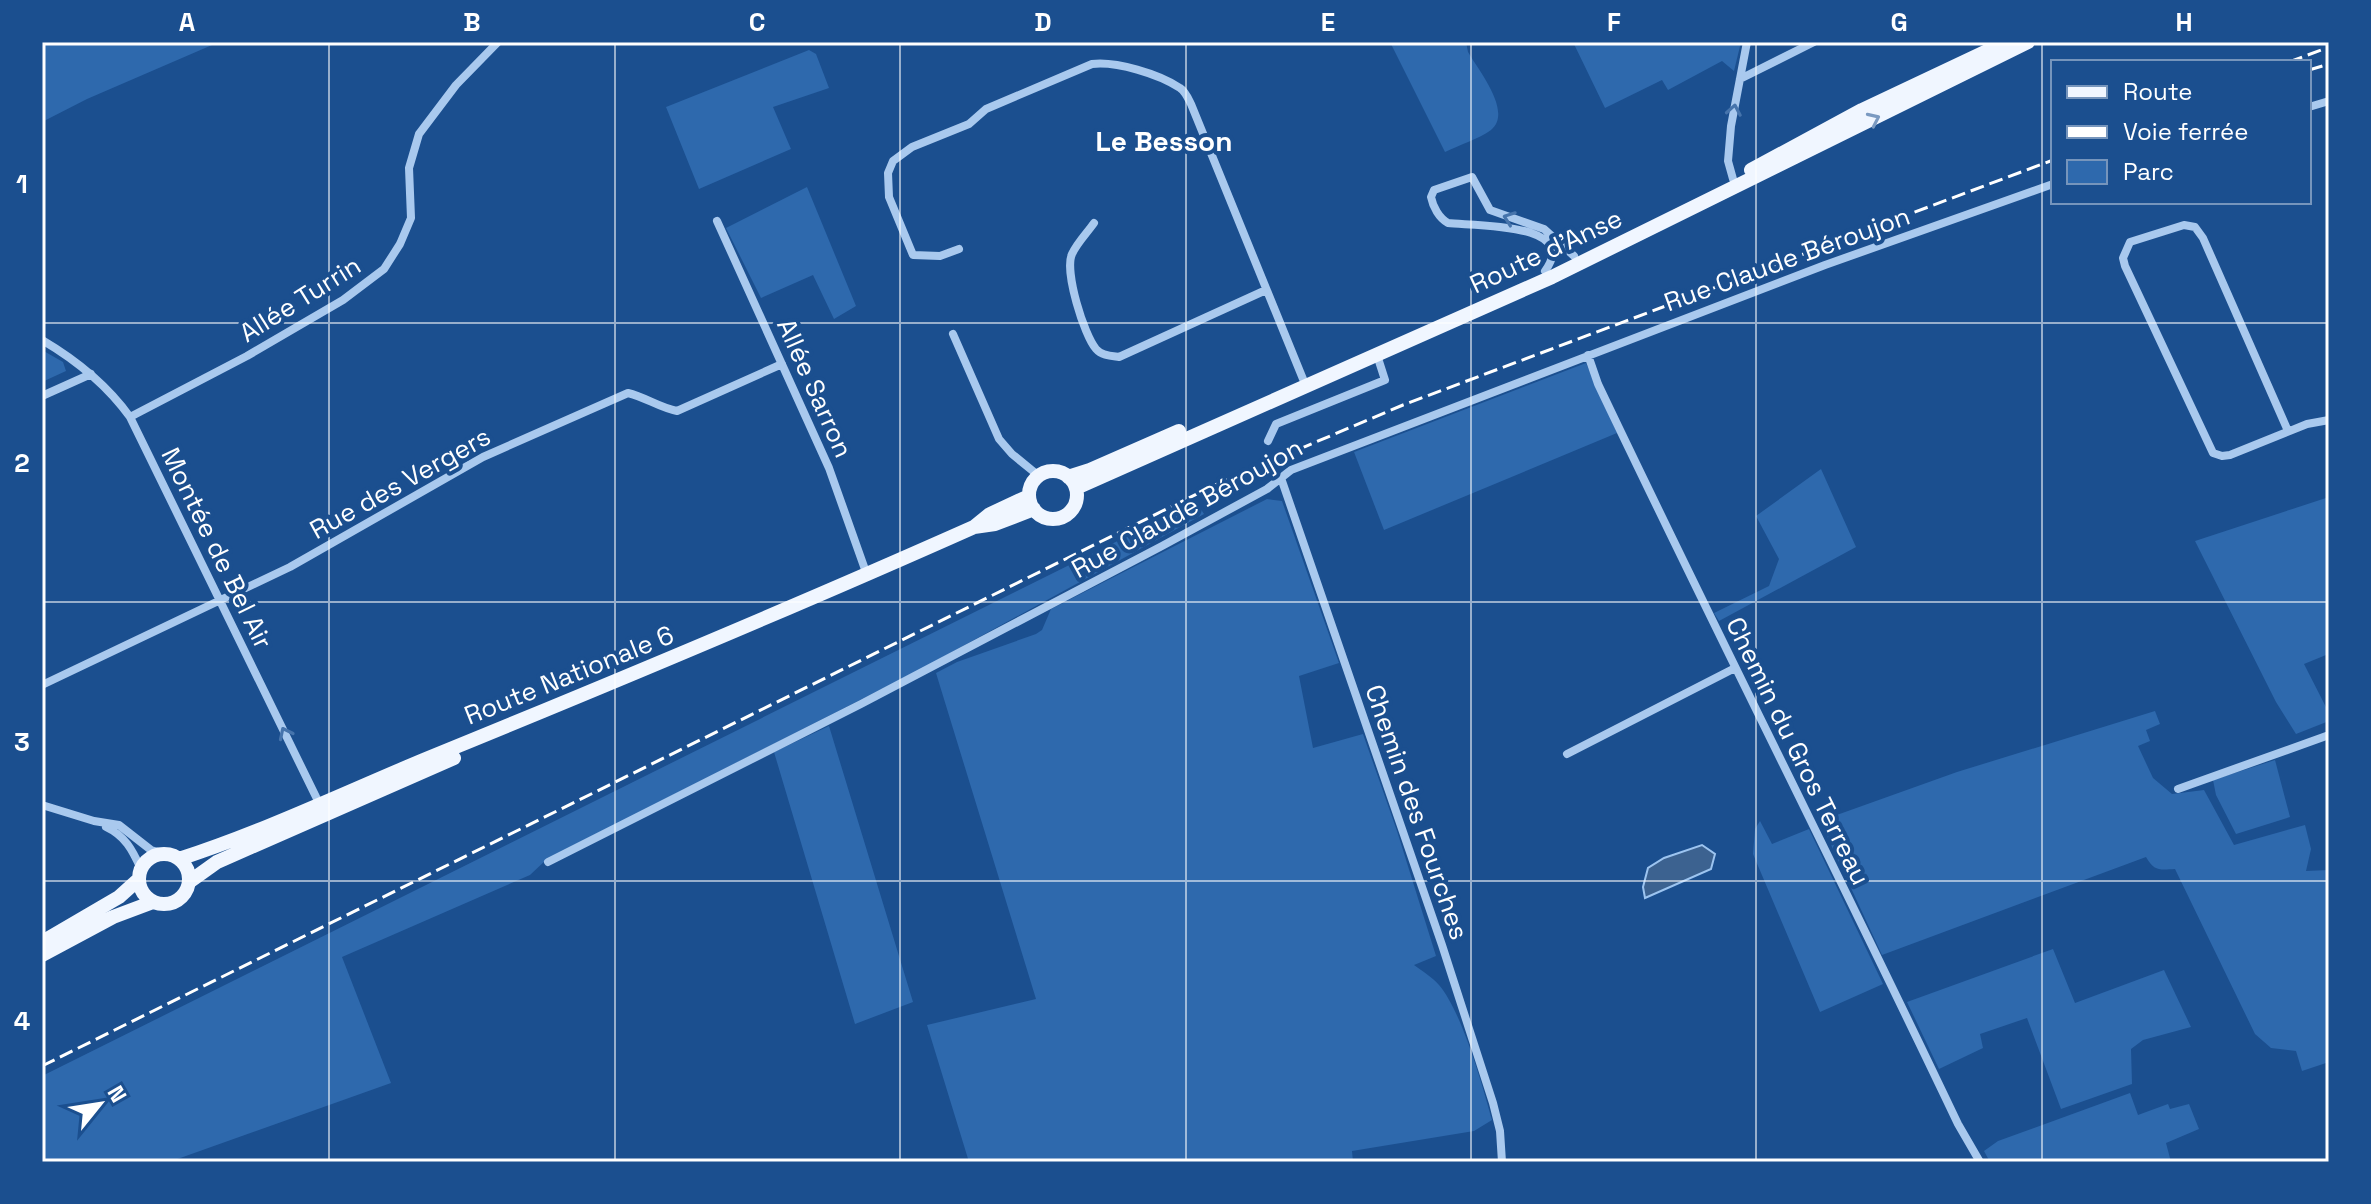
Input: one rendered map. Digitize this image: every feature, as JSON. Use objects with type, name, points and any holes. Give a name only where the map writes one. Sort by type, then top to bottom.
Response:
[{"type":"main road","name":"Route d'Anse","points":[[1072,482],[1090,470],[1545,271],[1733,179],[1862,110],[2006,42]]},
{"type":"main road","name":"Route d'Anse","points":[[1072,482],[1377,355],[1552,277],[1965,76],[2028,42]]},
{"type":"main road","points":[[1054,471],[1072,482],[1075,504],[1064,516],[1048,518],[1032,503],[1033,481],[1039,476],[1054,471]]},
{"type":"main road","name":"Route Nationale 6","points":[[174,857],[221,846],[606,687],[974,527],[995,524],[1032,503]]},
{"type":"main road","points":[[42,955],[113,917],[153,902],[174,902],[184,894],[189,882],[217,862],[536,723],[606,687]]},
{"type":"main road","points":[[42,942],[119,897],[153,857],[174,857],[185,866],[189,882]]},
{"type":"main road","points":[[140,874],[143,893],[153,902]]},
{"type":"street","name":"Allée Turrin","points":[[130,417],[247,356],[343,300],[384,269],[400,244],[411,218],[409,168],[419,134],[456,85],[498,42]]},
{"type":"street","points":[[1733,179],[1728,161],[1747,42]]},
{"type":"street","points":[[1740,79],[1814,42]]},
{"type":"street","points":[[959,249],[940,256],[913,255],[889,197],[888,173],[893,161],[912,147],[969,124],[986,109],[1092,64],[1108,62],[1126,66],[1182,89],[1191,104],[1303,379]]},
{"type":"street","points":[[1545,271],[1552,261],[1552,250],[1547,242],[1525,230],[1506,226],[1465,225],[1442,220],[1431,197],[1434,190],[1472,177],[1490,210],[1544,229],[1574,256]]},
{"type":"street","name":"Rue Claude Béroujon","points":[[548,862],[875,697],[1188,532],[1267,489],[1291,470],[1890,241],[2051,185]]},
{"type":"street","name":"Allée Sarron","points":[[717,221],[829,468],[867,575]]},
{"type":"street","points":[[1094,223],[1071,255],[1068,275],[1096,349],[1106,355],[1119,357],[1266,290]]},
{"type":"street","points":[[2288,431],[2203,238],[2195,227],[2184,225],[2130,242],[2123,258],[2125,266],[2213,453],[2230,455],[2288,431],[2329,420]]},
{"type":"street","points":[[953,334],[999,439],[1039,476]]},
{"type":"street","name":"Montée de Bel Air","points":[[42,340],[91,374],[113,394],[130,417],[319,803]]},
{"type":"street","points":[[1268,441],[1276,424],[1385,380],[1377,355]]},
{"type":"street","name":"Chemin du Gros Terreau","points":[[1588,355],[1598,384],[1735,668],[1958,1124],[1980,1162]]},
{"type":"street","name":"Rue des Vergers","points":[[42,685],[290,567],[483,457],[628,393],[677,411],[782,364]]},
{"type":"street","points":[[42,396],[91,374]]},
{"type":"street","name":"Chemin des Fourches","points":[[1281,478],[1489,1089],[1500,1131],[1502,1162]]},
{"type":"street","points":[[1567,754],[1735,668]]},
{"type":"street","points":[[2178,789],[2329,735]]},
{"type":"street","points":[[42,805],[94,821],[119,825],[151,850],[174,857]]},
{"type":"street","points":[[94,821],[123,837],[140,874]]},
{"type":"green space","points":[[42,42],[219,42],[87,99],[42,122]]},
{"type":"green space","points":[[1390,42],[1466,42],[1468,52],[1496,102],[1497,122],[1491,130],[1445,152]]},
{"type":"green space","points":[[1573,42],[1741,42],[1734,71],[1722,61],[1668,90],[1662,80],[1605,108]]},
{"type":"green space","points":[[809,50],[816,54],[829,88],[773,107],[791,149],[699,189],[666,107]]},
{"type":"green space","points":[[807,187],[856,306],[834,319],[813,275],[761,298],[726,228]]},
{"type":"green space","points":[[42,350],[63,362],[66,371],[42,382]]},
{"type":"green space","points":[[1586,363],[1617,433],[1384,530],[1354,452]]},
{"type":"green space","points":[[1821,469],[1856,547],[1719,621],[1714,613],[1769,586],[1779,559],[1756,516]]},
{"type":"green space","points":[[2329,497],[2329,659],[2326,655],[2304,664],[2329,713],[2329,721],[2296,734],[2276,702],[2195,541]]},
{"type":"green space","points":[[1267,499],[1282,501],[1339,663],[1299,676],[1313,748],[1363,734],[1436,956],[1414,965],[1439,985],[1456,1012],[1492,1120],[1474,1131],[1352,1151],[1353,1162],[969,1162],[927,1025],[1036,999],[936,673],[957,662],[1036,634],[1042,630],[1051,609]]},
{"type":"green space","points":[[1196,502],[1204,514],[921,669],[547,859],[530,875],[342,957],[391,1083],[169,1162],[42,1162],[42,1076]]},
{"type":"green space","points":[[2155,711],[2160,724],[2146,730],[2150,741],[2138,746],[2153,778],[2172,794],[2204,790],[2234,845],[2305,825],[2311,849],[2306,871],[2329,870],[2329,1062],[2302,1071],[2296,1051],[2271,1048],[2255,1034],[2175,869],[2158,869],[2146,857],[1882,955],[1820,821],[1957,772]]},
{"type":"green space","points":[[829,726],[913,1002],[855,1024],[774,752]]},
{"type":"green space","points":[[2275,760],[2290,817],[2236,834],[2216,795],[2213,780]]},
{"type":"green space","points":[[1760,821],[1772,844],[1809,829],[1883,984],[1820,1012],[1753,854],[1755,829]]},
{"type":"green space","points":[[2053,949],[2075,1003],[2164,970],[2191,1027],[2143,1040],[2131,1049],[2132,1084],[2061,1109],[2027,1018],[1980,1034],[1983,1048],[1939,1069],[1907,1002]]},
{"type":"green space","points":[[2130,1093],[2138,1115],[2168,1104],[2170,1109],[2189,1104],[2199,1129],[2166,1143],[2171,1162],[1990,1162],[1984,1151],[1998,1141]]},
{"type":"shaded area","points":[[1702,845],[1715,854],[1711,869],[1645,898],[1643,887],[1648,868],[1664,858]]},
{"type":"railway","points":[[2294,60],[2329,47]]},
{"type":"railway","points":[[2311,69],[2329,64]]},
{"type":"railway","points":[[42,1066],[1217,484],[1403,405],[2051,161]]},
{"type":"district","name":"Le Besson","points":[[1164,141]]}]
